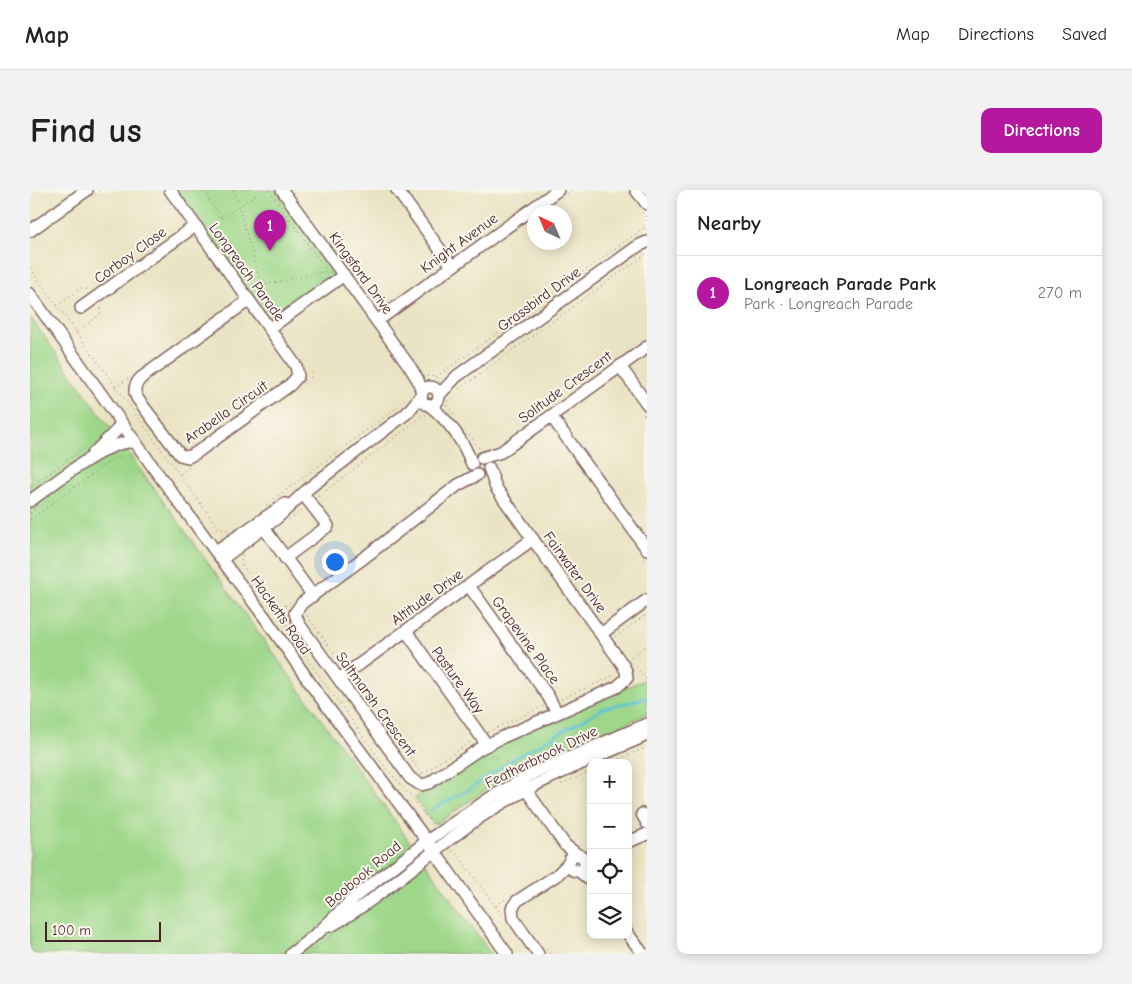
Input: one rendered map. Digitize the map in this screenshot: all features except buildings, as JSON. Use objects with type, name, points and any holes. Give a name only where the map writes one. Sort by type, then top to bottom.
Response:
[{"type":"street","points":[[30,231],[87,190]]},
{"type":"street","name":"Longreach Parade","points":[[170,190],[246,297],[273,326],[296,366],[298,373]]},
{"type":"street","name":"Kingsford Drive","points":[[282,190],[341,278],[419,372],[433,394]]},
{"type":"street","name":"Knight Avenue","points":[[378,321],[558,190]]},
{"type":"street","points":[[636,190],[647,205]]},
{"type":"street","points":[[399,191],[452,266]]},
{"type":"street","name":"Corboy Close","points":[[82,308],[198,229]]},
{"type":"street","name":"Grassbird Drive","points":[[219,555],[264,528],[308,495],[406,408],[433,394],[644,247],[646,232]]},
{"type":"street","points":[[273,326],[341,278]]},
{"type":"street","name":"Hacketts Road","points":[[30,294],[507,954]]},
{"type":"street","name":"Arabella Circuit","points":[[246,297],[141,378],[134,389],[137,398],[175,451],[180,455],[188,457],[290,385],[297,378],[298,373]]},
{"type":"street","name":"Solitude Crescent","points":[[312,596],[483,464],[647,347]]},
{"type":"street","points":[[620,366],[647,404]]},
{"type":"street","points":[[433,394],[483,464]]},
{"type":"street","points":[[551,416],[647,549]]},
{"type":"street","points":[[34,505],[89,459],[117,430],[121,422]]},
{"type":"street","points":[[89,459],[119,443],[126,441],[136,443]]},
{"type":"street","name":"Fairwater Drive","points":[[483,464],[496,488],[533,539],[608,633],[625,668],[626,680],[617,687],[556,712]]},
{"type":"street","points":[[285,558],[332,524],[308,495]]},
{"type":"street","name":"Grassbird Drive","points":[[219,555],[264,517],[308,495]]},
{"type":"street","points":[[264,528],[312,596],[300,606]]},
{"type":"street","name":"Altitude Drive","points":[[344,676],[533,539]]},
{"type":"street","name":"Grapevine Place","points":[[469,586],[548,696],[556,712]]},
{"type":"street","points":[[608,633],[647,600]]},
{"type":"street","name":"Saltmarsh Crescent","points":[[300,606],[295,613],[297,620],[344,676],[413,781]]},
{"type":"street","name":"Pasture Way","points":[[406,632],[487,745]]},
{"type":"street","points":[[413,781],[421,785],[429,783],[487,745],[556,712]]},
{"type":"street","name":"Featherbrook Drive","points":[[430,846],[490,798],[522,781],[647,724]]},
{"type":"street","name":"Featherbrook Drive","points":[[522,781],[555,775],[647,735]]},
{"type":"street","points":[[522,781],[587,874]]},
{"type":"street","points":[[632,840],[647,834]]},
{"type":"street","name":"Boobook Road","points":[[291,954],[320,932],[356,896],[430,846]]},
{"type":"street","points":[[542,950],[512,918],[512,908],[517,901],[532,890],[580,862]]},
{"type":"street","points":[[632,939],[643,954]]},
{"type":"path","points":[[209,190],[208,199],[222,218]]},
{"type":"path","points":[[234,190],[273,326]]},
{"type":"path","points":[[198,229],[222,218],[262,190]]},
{"type":"path","points":[[269,190],[327,271],[341,278]]},
{"type":"path","points":[[646,220],[646,232]]},
{"type":"path","points":[[296,516],[308,495],[424,415],[433,394],[647,231]]},
{"type":"path","points":[[456,391],[644,247]]},
{"type":"path","points":[[30,268],[219,529],[231,531]]},
{"type":"path","points":[[246,297],[251,287],[327,271]]},
{"type":"path","points":[[76,332],[100,315],[102,304]]},
{"type":"path","points":[[419,372],[427,377],[433,394]]},
{"type":"path","points":[[433,394],[449,398],[446,404],[452,419]]},
{"type":"path","points":[[265,506],[406,408]]},
{"type":"path","points":[[467,440],[479,449],[486,450],[483,464]]},
{"type":"path","points":[[30,520],[114,458],[107,459]]},
{"type":"path","points":[[30,513],[34,505]]},
{"type":"path","points":[[243,554],[241,563],[277,612],[315,670],[386,768],[433,826]]},
{"type":"path","points":[[277,612],[295,599],[344,676],[422,774],[404,788]]},
{"type":"path","points":[[608,633],[647,614]]},
{"type":"path","points":[[646,678],[630,658],[647,645]]},
{"type":"path","points":[[619,759],[647,747]]},
{"type":"path","points":[[499,758],[515,766],[522,781]]},
{"type":"path","points":[[554,787],[587,773]]},
{"type":"path","points":[[451,850],[458,855],[495,907],[509,897]]},
{"type":"path","points":[[542,950],[550,954]]},
{"type":"green space","points":[[174,190],[277,190],[333,270],[332,278],[273,319],[269,318]]},
{"type":"green space","points":[[30,317],[491,954],[30,954]]},
{"type":"green space","points":[[647,679],[647,714],[513,774],[484,791],[438,823],[434,824],[431,821],[415,798],[474,758],[514,736],[570,710]]},
{"type":"waterway","points":[[431,810],[467,791],[515,758],[604,708],[647,698]]},
{"type":"place","name":"Longreach Parade Park","points":[[270,251]]}]
